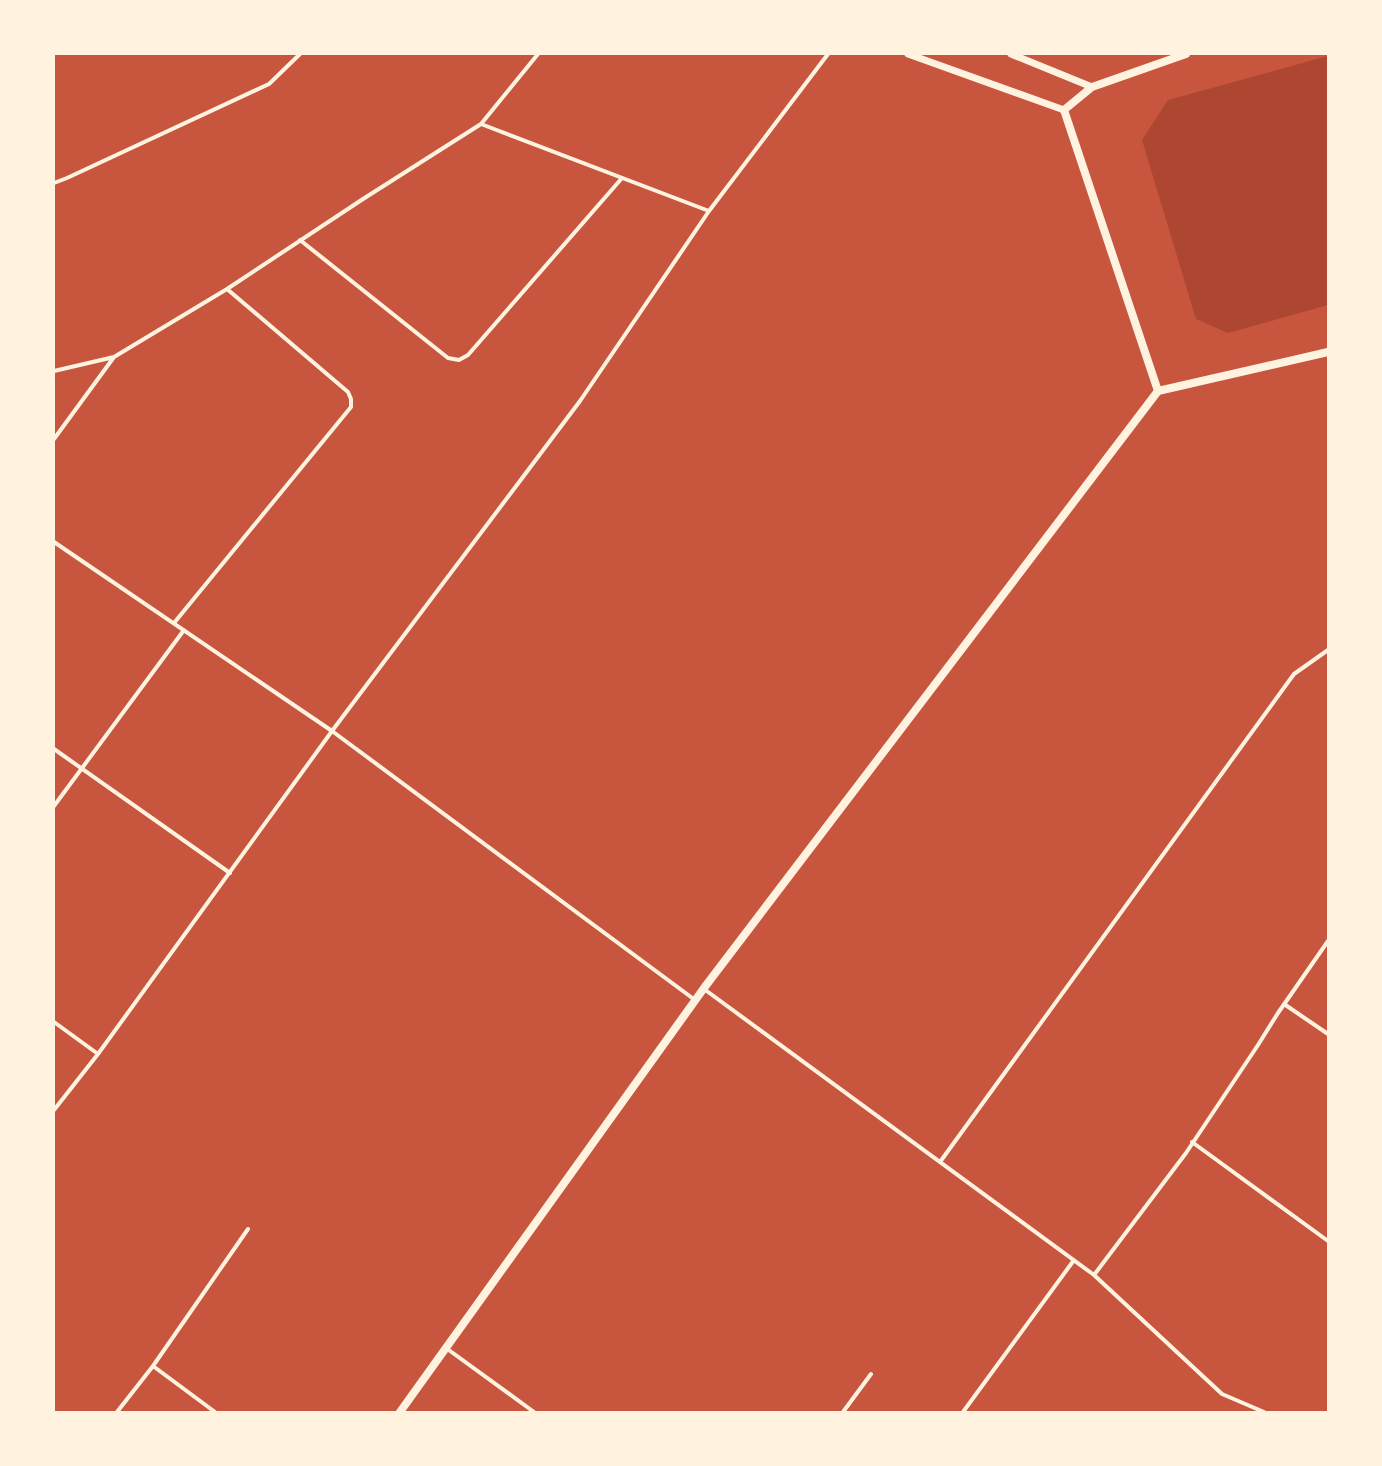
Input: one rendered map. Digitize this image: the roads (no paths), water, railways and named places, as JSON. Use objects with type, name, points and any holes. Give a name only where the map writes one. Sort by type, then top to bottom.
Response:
[{"type":"main road","points":[[1158,391],[1064,110],[1092,87],[1186,54]]},
{"type":"main road","points":[[400,1412],[695,1000],[1158,391],[1328,352]]},
{"type":"street","points":[[54,183],[68,178],[269,84],[300,54]]},
{"type":"street","points":[[54,371],[114,357],[227,289],[300,240],[481,124],[538,54]]},
{"type":"street","points":[[54,1110],[98,1054],[332,731],[580,401],[709,211],[828,54]]},
{"type":"street","points":[[908,54],[1064,110]]},
{"type":"street","points":[[1011,54],[1092,87]]},
{"type":"street","points":[[481,124],[709,211]]},
{"type":"street","points":[[300,240],[448,358],[459,360],[468,355],[622,178]]},
{"type":"street","points":[[174,623],[350,406],[348,392],[227,289]]},
{"type":"street","points":[[54,439],[114,357]]},
{"type":"street","points":[[54,542],[332,731],[695,1000]]},
{"type":"street","points":[[54,806],[184,630]]},
{"type":"street","points":[[940,1162],[1294,674],[1328,650]]},
{"type":"street","points":[[54,749],[230,873]]},
{"type":"street","points":[[1094,1275],[1192,1142],[1328,941]]},
{"type":"street","points":[[704,988],[1094,1275],[1222,1394],[1264,1412]]},
{"type":"street","points":[[1284,1004],[1328,1034]]},
{"type":"street","points":[[54,1022],[98,1054]]},
{"type":"street","points":[[1192,1142],[1328,1240]]},
{"type":"street","points":[[117,1412],[153,1366],[248,1228]]},
{"type":"street","points":[[963,1412],[1074,1260]]},
{"type":"street","points":[[446,1348],[534,1412]]},
{"type":"street","points":[[153,1366],[215,1412]]},
{"type":"street","points":[[843,1412],[871,1374]]}]
